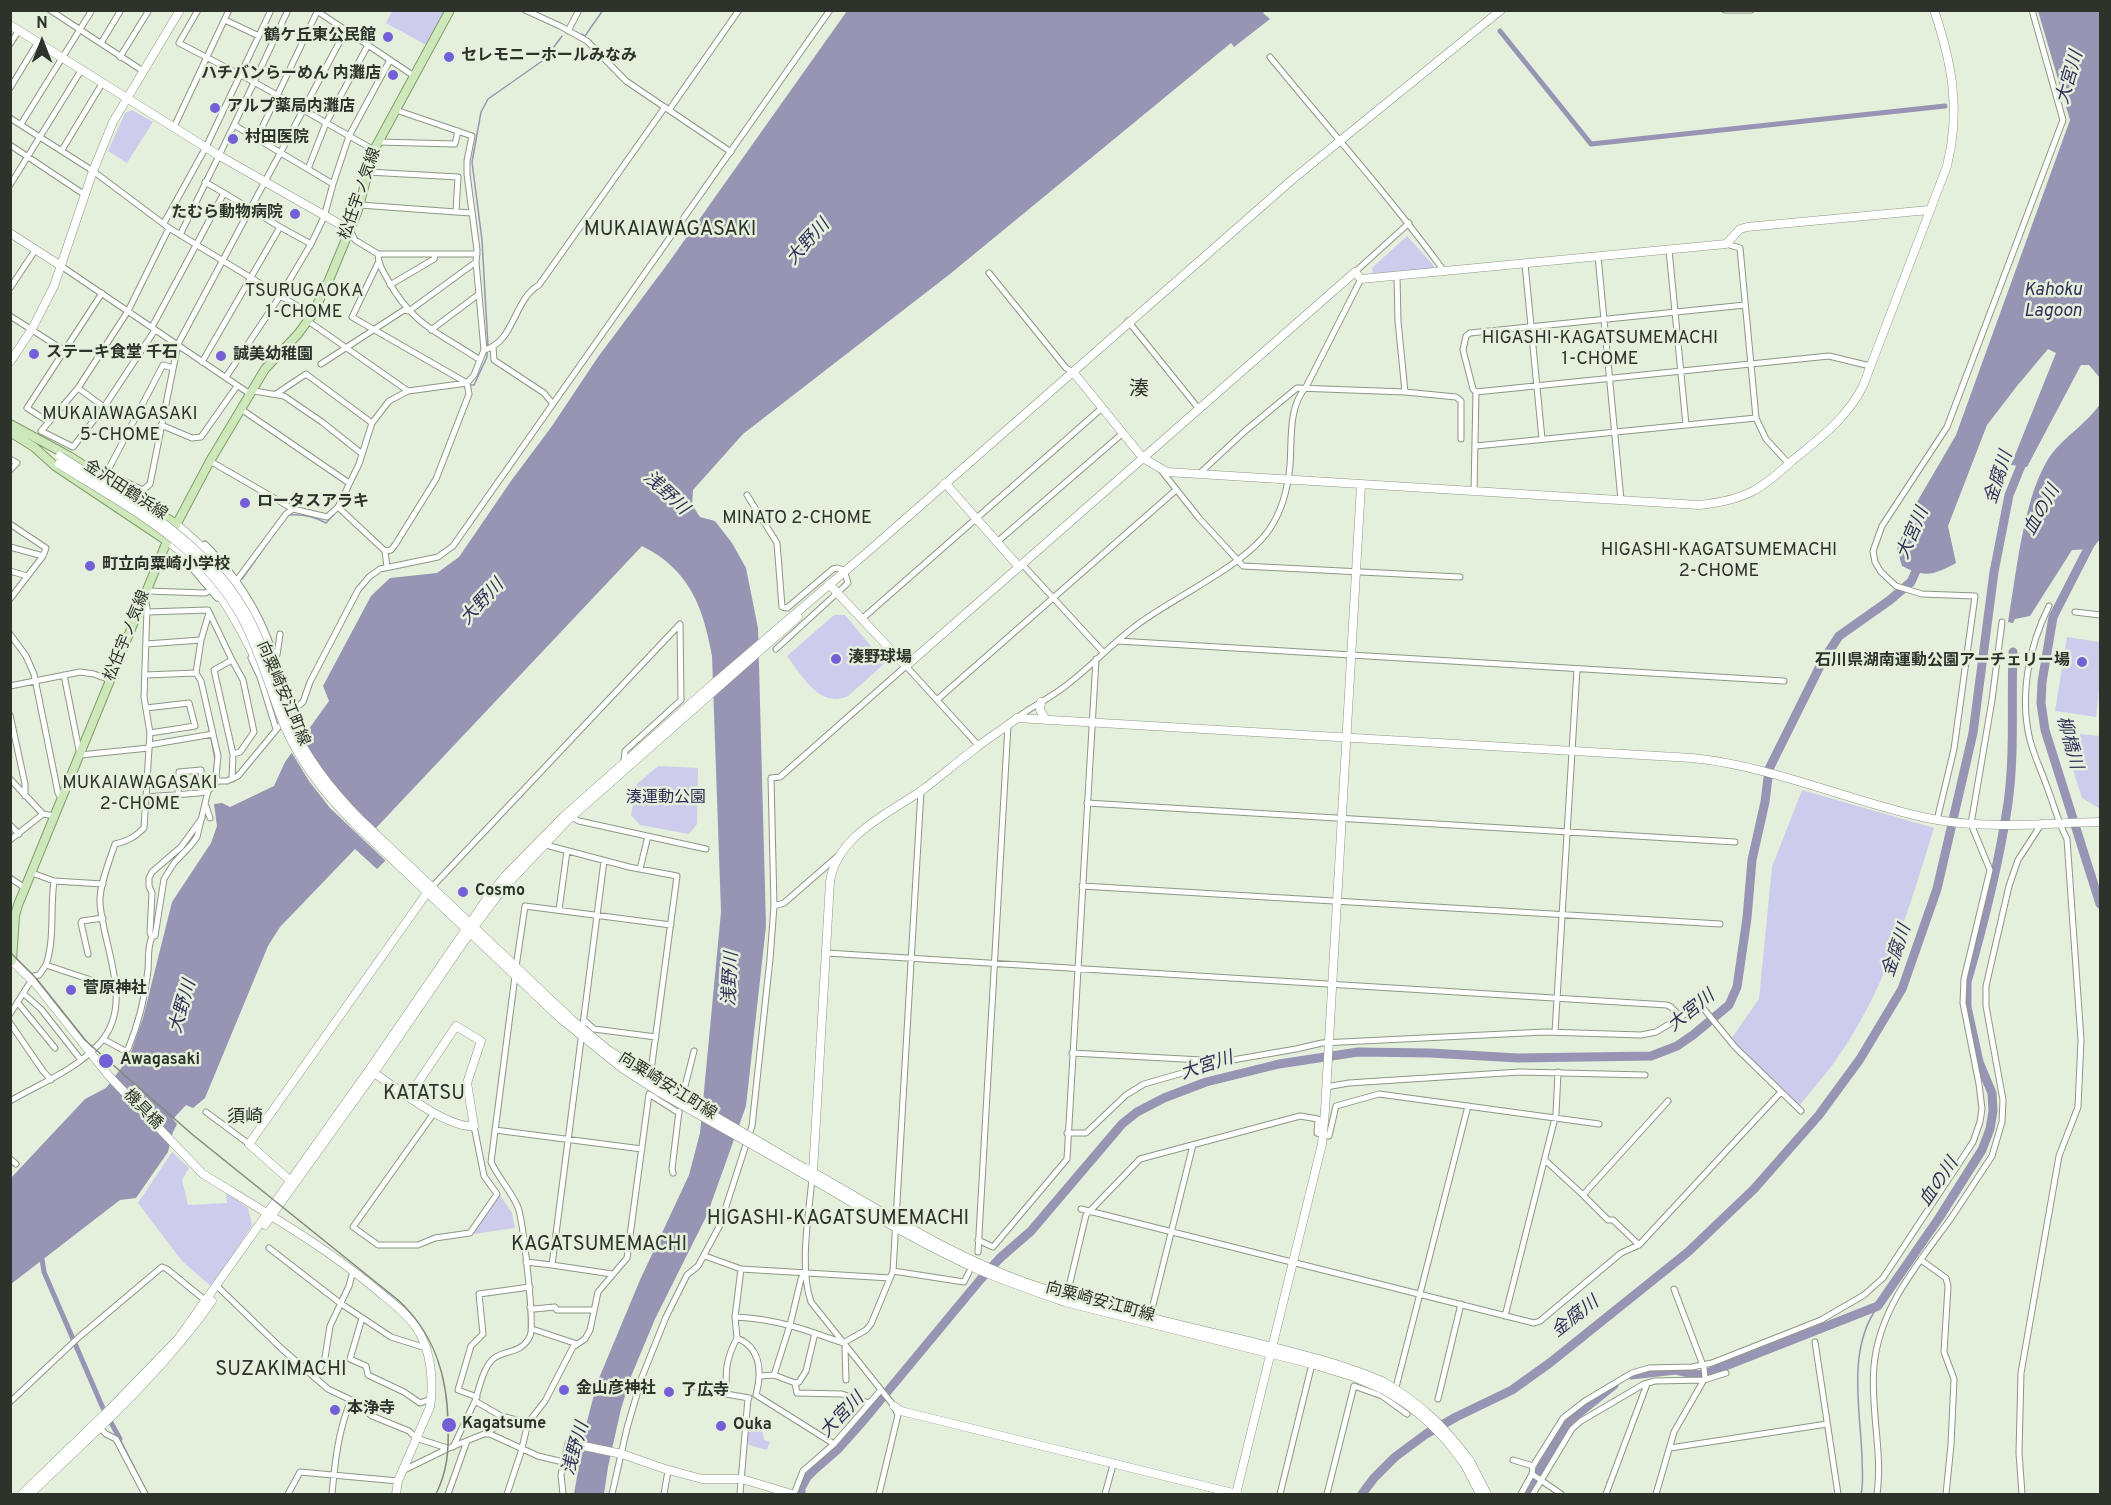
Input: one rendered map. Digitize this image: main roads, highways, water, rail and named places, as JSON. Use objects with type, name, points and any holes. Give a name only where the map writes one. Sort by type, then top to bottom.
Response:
[{"type":"main road","name":"松任宇ノ気線","points":[[11,961],[12,928],[18,905],[167,541],[210,461],[265,369],[310,318],[329,280],[360,206],[374,150],[450,10]]},
{"type":"main road","name":"金沢田鶴浜線","points":[[10,424],[69,456],[176,524]]},
{"type":"main road","name":"金沢田鶴浜線","points":[[10,432],[34,447],[55,466],[167,541]]},
{"type":"water","points":[[847,11],[1266,11],[1263,13],[1270,19],[1234,47],[1231,43],[950,274],[743,434],[693,490],[692,505],[700,517],[715,521],[732,543],[746,568],[758,628],[766,926],[746,1106],[707,1215],[655,1319],[632,1374],[621,1409],[604,1494],[574,1494],[585,1429],[597,1383],[640,1280],[689,1175],[700,1133],[721,912],[712,656],[699,606],[692,592],[672,566],[642,546],[376,828],[400,852],[388,858],[377,869],[355,849],[280,927],[268,946],[205,1098],[193,1108],[186,1105],[173,1119],[177,1124],[168,1152],[136,1198],[120,1200],[11,1284],[10,1179],[85,1099],[106,1088],[129,1058],[143,1018],[172,902],[211,843],[217,826],[214,804],[222,803],[230,807],[274,786],[285,762],[329,701],[323,686],[371,596],[390,578],[437,573],[459,557],[598,357],[669,262]]},
{"type":"water","name":"Kahoku Lagoon","points":[[2038,11],[2100,11],[2100,378],[2089,365],[2081,365],[2027,467],[2011,465],[2056,353],[2048,349],[1987,425],[1948,526],[1956,563],[1929,574],[1917,572],[1902,566],[1897,549],[1910,514],[1956,435],[2070,120]]},
{"type":"water","points":[[2100,404],[2100,539],[2092,549],[2072,550],[2030,616],[2015,619],[2013,623],[2008,622],[2026,517],[2039,478],[2053,453]]},
{"type":"waterway","points":[[582,34],[585,36],[603,10]]},
{"type":"waterway","points":[[1500,31],[1591,144],[1945,106]]},
{"type":"waterway","points":[[488,347],[482,240],[472,162],[481,112],[488,99],[545,59],[562,36]]},
{"type":"waterway","points":[[469,385],[474,385],[487,357],[487,352]]},
{"type":"waterway","points":[[425,391],[447,388]]},
{"type":"waterway","name":"金腐川","points":[[1362,1494],[1395,1457],[1426,1434],[1512,1390],[1551,1362],[1688,1252],[1754,1189],[1819,1115],[1860,1059],[1902,989],[1937,889],[1973,733],[1994,572],[2009,495],[2025,456]]},
{"type":"waterway","points":[[342,506],[351,486]]},
{"type":"waterway","points":[[286,518],[289,515],[303,516],[326,523],[335,513]]},
{"type":"waterway","name":"柳橋川","points":[[2100,525],[2053,617],[2042,682],[2041,703],[2045,730],[2100,904]]},
{"type":"waterway","points":[[242,579],[264,548]]},
{"type":"waterway","name":"大宮川","points":[[801,1494],[801,1488],[807,1477],[838,1449],[863,1421],[980,1280],[1000,1258],[1031,1231],[1122,1124],[1137,1112],[1164,1098],[1206,1082],[1279,1064],[1358,1052],[1518,1058],[1651,1056],[1677,1046],[1693,1035],[1729,1005],[1737,987],[1747,918],[1752,860],[1765,802],[1769,769],[1822,662],[1839,636],[1890,600],[1911,582],[1920,562]]},
{"type":"waterway","name":"血の川","points":[[1631,1375],[1676,1370],[1698,1375],[1710,1372],[1878,1306],[1939,1218],[1982,1150],[1990,1129],[1993,1111],[1992,1093],[1979,1062],[1967,1007],[1967,982],[1990,893],[2008,803],[2012,746],[2013,652]]},
{"type":"waterway","points":[[207,720],[210,733]]},
{"type":"waterway","points":[[211,738],[215,759],[213,782]]},
{"type":"waterway","points":[[42,1259],[44,1272],[102,1406],[120,1439]]},
{"type":"waterway","points":[[1861,1494],[1863,1476],[1858,1399],[1859,1359],[1868,1323],[1878,1306]]},
{"type":"waterway","name":"血の川","points":[[1527,1494],[1569,1421],[1614,1385]]},
{"type":"waterway","points":[[120,1439],[148,1494]]},
{"type":"railway","points":[[10,952],[34,976],[85,1040],[96,1050],[193,1135],[398,1300],[411,1313],[437,1357],[445,1390],[448,1453],[443,1478],[436,1494]]},
{"type":"place","name":"鶴ケ丘東公民館","points":[[388,37]]},
{"type":"place","name":"セレモニーホールみなみ","points":[[449,57]]},
{"type":"place","name":"ハチバンらーめん 内灘店","points":[[393,75]]},
{"type":"place","name":"アルプ薬局内灘店","points":[[215,108]]},
{"type":"place","name":"村田医院","points":[[233,139]]},
{"type":"place","name":"たむら動物病院","points":[[295,214]]},
{"type":"place","name":"ステーキ食堂 千石","points":[[34,354]]},
{"type":"place","name":"誠美幼稚園","points":[[221,356]]},
{"type":"place","name":"ロータスアラキ","points":[[245,503]]},
{"type":"place","name":"町立向粟崎小学校","points":[[90,566]]},
{"type":"place","name":"湊野球場","points":[[836,659]]},
{"type":"place","name":"石川県湖南運動公園アーチェリー場","points":[[2082,662]]},
{"type":"place","name":"Cosmo","points":[[463,892]]},
{"type":"place","name":"菅原神社","points":[[71,990]]},
{"type":"place","name":"Awagasaki","points":[[106,1061]]},
{"type":"place","name":"金山彦神社","points":[[564,1390]]},
{"type":"place","name":"了広寺","points":[[669,1392]]},
{"type":"place","name":"本浄寺","points":[[335,1410]]},
{"type":"place","name":"Kagatsume","points":[[449,1425]]},
{"type":"place","name":"Ouka","points":[[721,1426]]},
{"type":"district","name":"MUKAIAWAGASAKI","points":[[670,231]]},
{"type":"district","name":"TSURUGAOKA 1-CHOME","points":[[304,302]]},
{"type":"district","name":"HIGASHI-KAGATSUMEMACHI 1-CHOME","points":[[1600,349]]},
{"type":"district","name":"湊","points":[[1139,391]]},
{"type":"district","name":"MUKAIAWAGASAKI 5-CHOME","points":[[120,425]]},
{"type":"district","name":"MINATO 2-CHOME","points":[[797,519]]},
{"type":"district","name":"HIGASHI-KAGATSUMEMACHI 2-CHOME","points":[[1719,561]]},
{"type":"district","name":"MUKAIAWAGASAKI 2-CHOME","points":[[140,794]]},
{"type":"district","name":"KATATSU","points":[[424,1095]]},
{"type":"district","name":"須崎","points":[[245,1118]]},
{"type":"district","name":"HIGASHI-KAGATSUMEMACHI","points":[[838,1220]]},
{"type":"district","name":"KAGATSUMEMACHI","points":[[599,1246]]},
{"type":"district","name":"SUZAKIMACHI","points":[[281,1371]]},
{"type":"water label","name":"大野川","points":[[809,243]]},
{"type":"water label","name":"浅野川","points":[[665,494]]},
{"type":"water label","name":"大野川","points":[[483,603]]},
{"type":"water label","name":"浅野川","points":[[732,979]]},
{"type":"water label","name":"大野川","points":[[184,1007]]},
{"type":"water label","name":"浅野川","points":[[577,1449]]},
{"type":"park label","name":"湊運動公園","points":[[666,799]]}]
